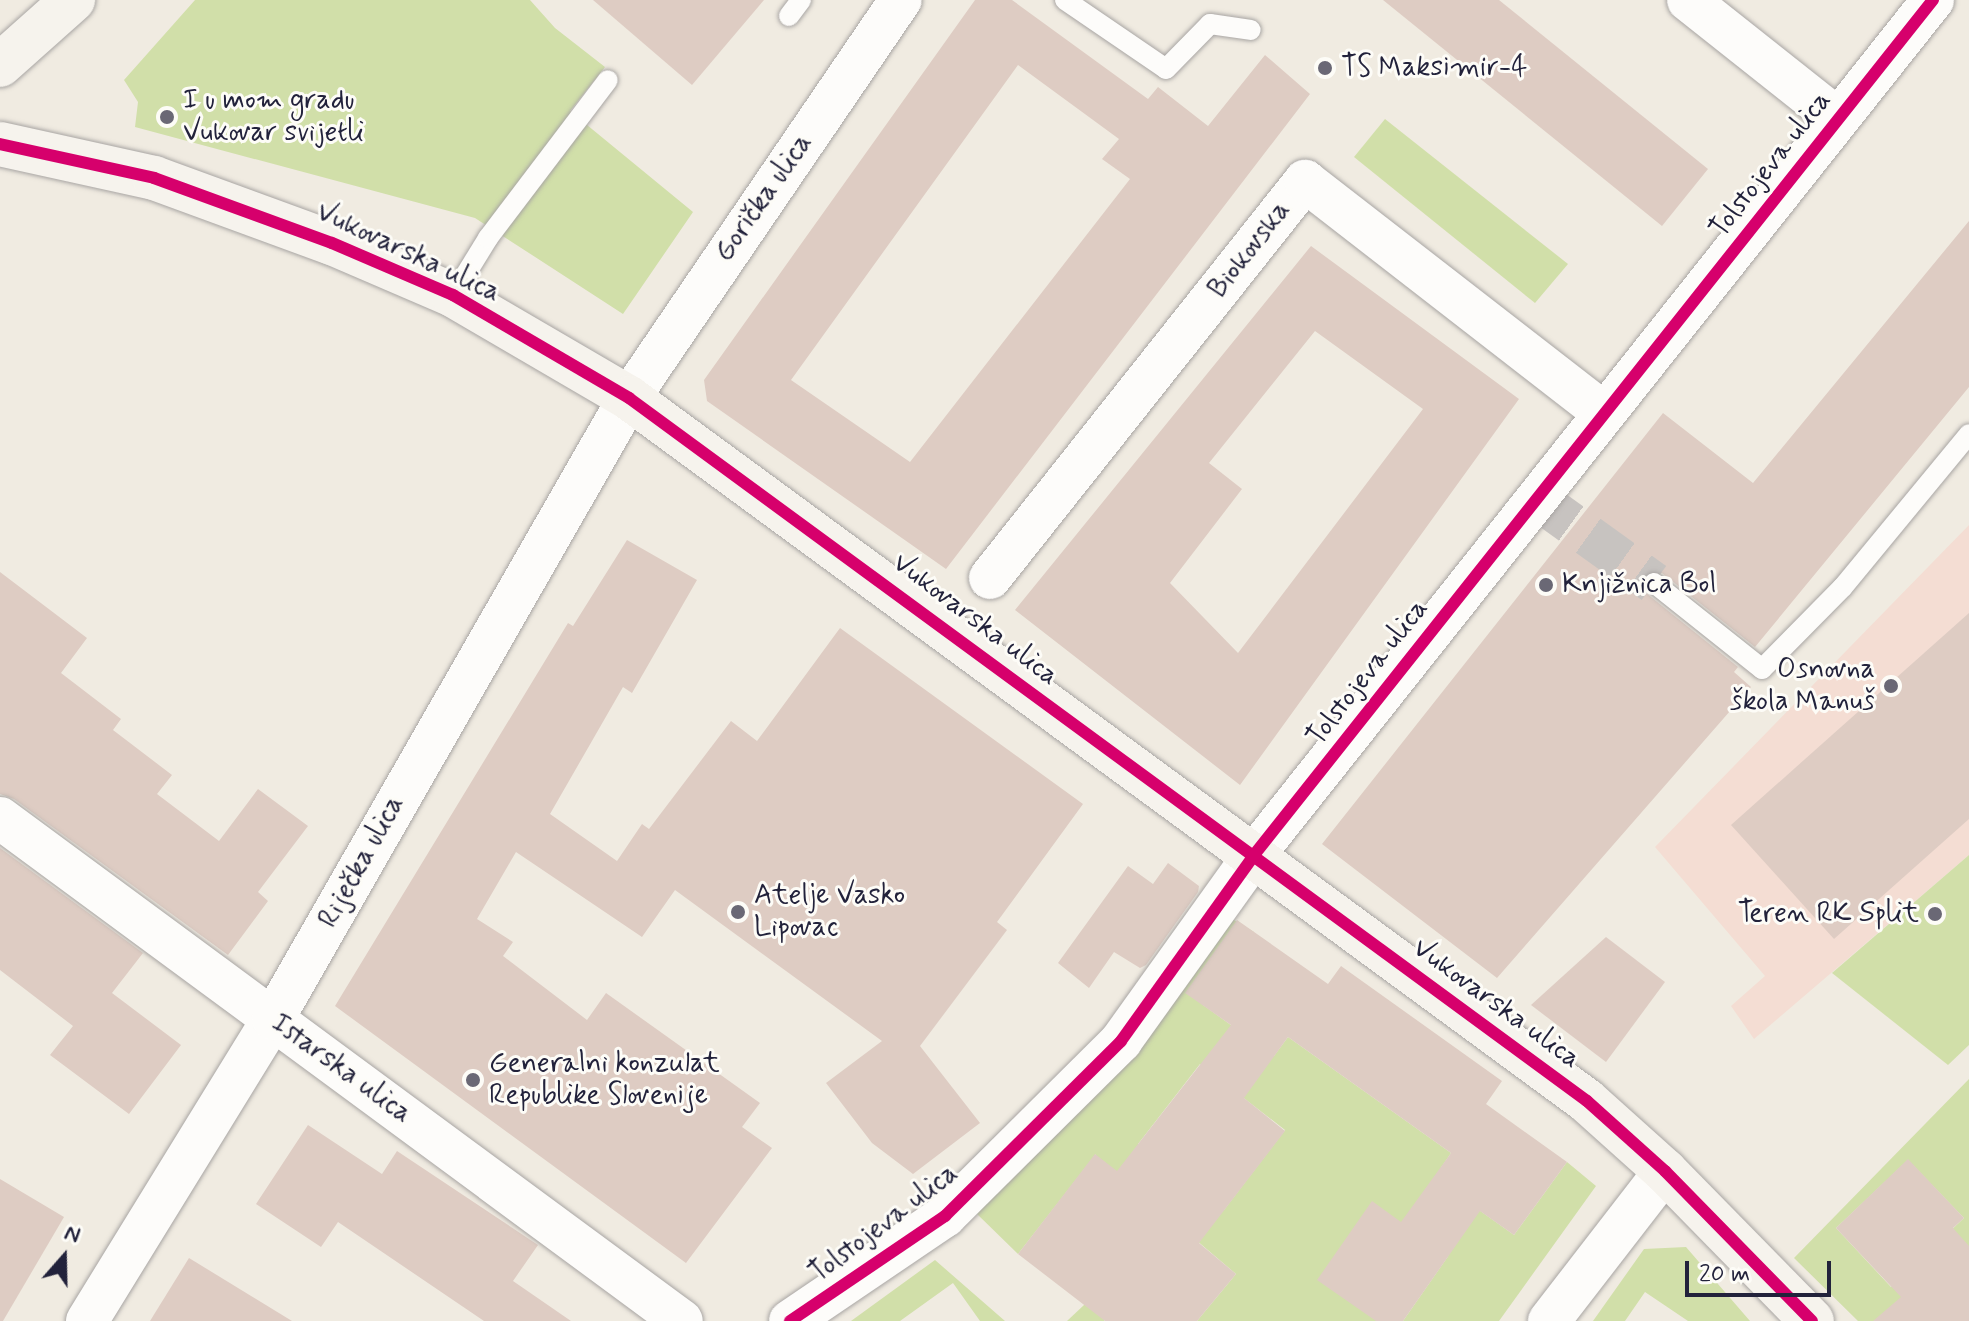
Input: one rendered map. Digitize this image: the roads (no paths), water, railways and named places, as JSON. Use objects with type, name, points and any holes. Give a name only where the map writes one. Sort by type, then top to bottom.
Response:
[{"type":"street","points":[[0,65],[73,0]]},
{"type":"street","name":"Gorička ulica","points":[[629,398],[901,0]]},
{"type":"street","name":"Tolstojeva ulica","points":[[1688,0],[1838,119]]},
{"type":"street","name":"Tolstojeva ulica","points":[[790,1321],[945,1216],[1044,1122],[1121,1041],[1254,855],[1933,0]]},
{"type":"street","name":"Vukovarska ulica","points":[[0,144],[204,193],[453,295],[629,398],[1587,1101],[1665,1171],[1812,1321]]},
{"type":"street","name":"Biokovska","points":[[990,578],[1305,181],[1604,413]]},
{"type":"street","name":"Riječka ulica","points":[[87,1321],[273,1019],[629,398]]},
{"type":"street","name":"Istarska ulica","points":[[0,818],[682,1321]]},
{"type":"street","points":[[1549,1321],[1665,1171]]},
{"type":"lane","points":[[1065,0],[1166,69],[1210,24],[1251,30]]},
{"type":"lane","points":[[453,295],[491,234],[608,80]]},
{"type":"lane","points":[[1654,583],[1762,669],[1843,587],[1969,434]]},
{"type":"tunnel","points":[[1537,499],[1654,583]]},
{"type":"place","name":"TS Maksimir-4","points":[[1325,68]]},
{"type":"place","name":"I u mom gradu Vukovar svijetli","points":[[167,117]]},
{"type":"place","name":"Knjižnica Bol","points":[[1546,585]]},
{"type":"place","name":"Osnovna škola Manuš","points":[[1891,686]]},
{"type":"place","name":"Atelje Vasko Lipovac","points":[[738,912]]},
{"type":"place","name":"Teren RK Split","points":[[1935,914]]},
{"type":"place","name":"Generalni konzulat Republike Slovenije","points":[[473,1080]]}]
